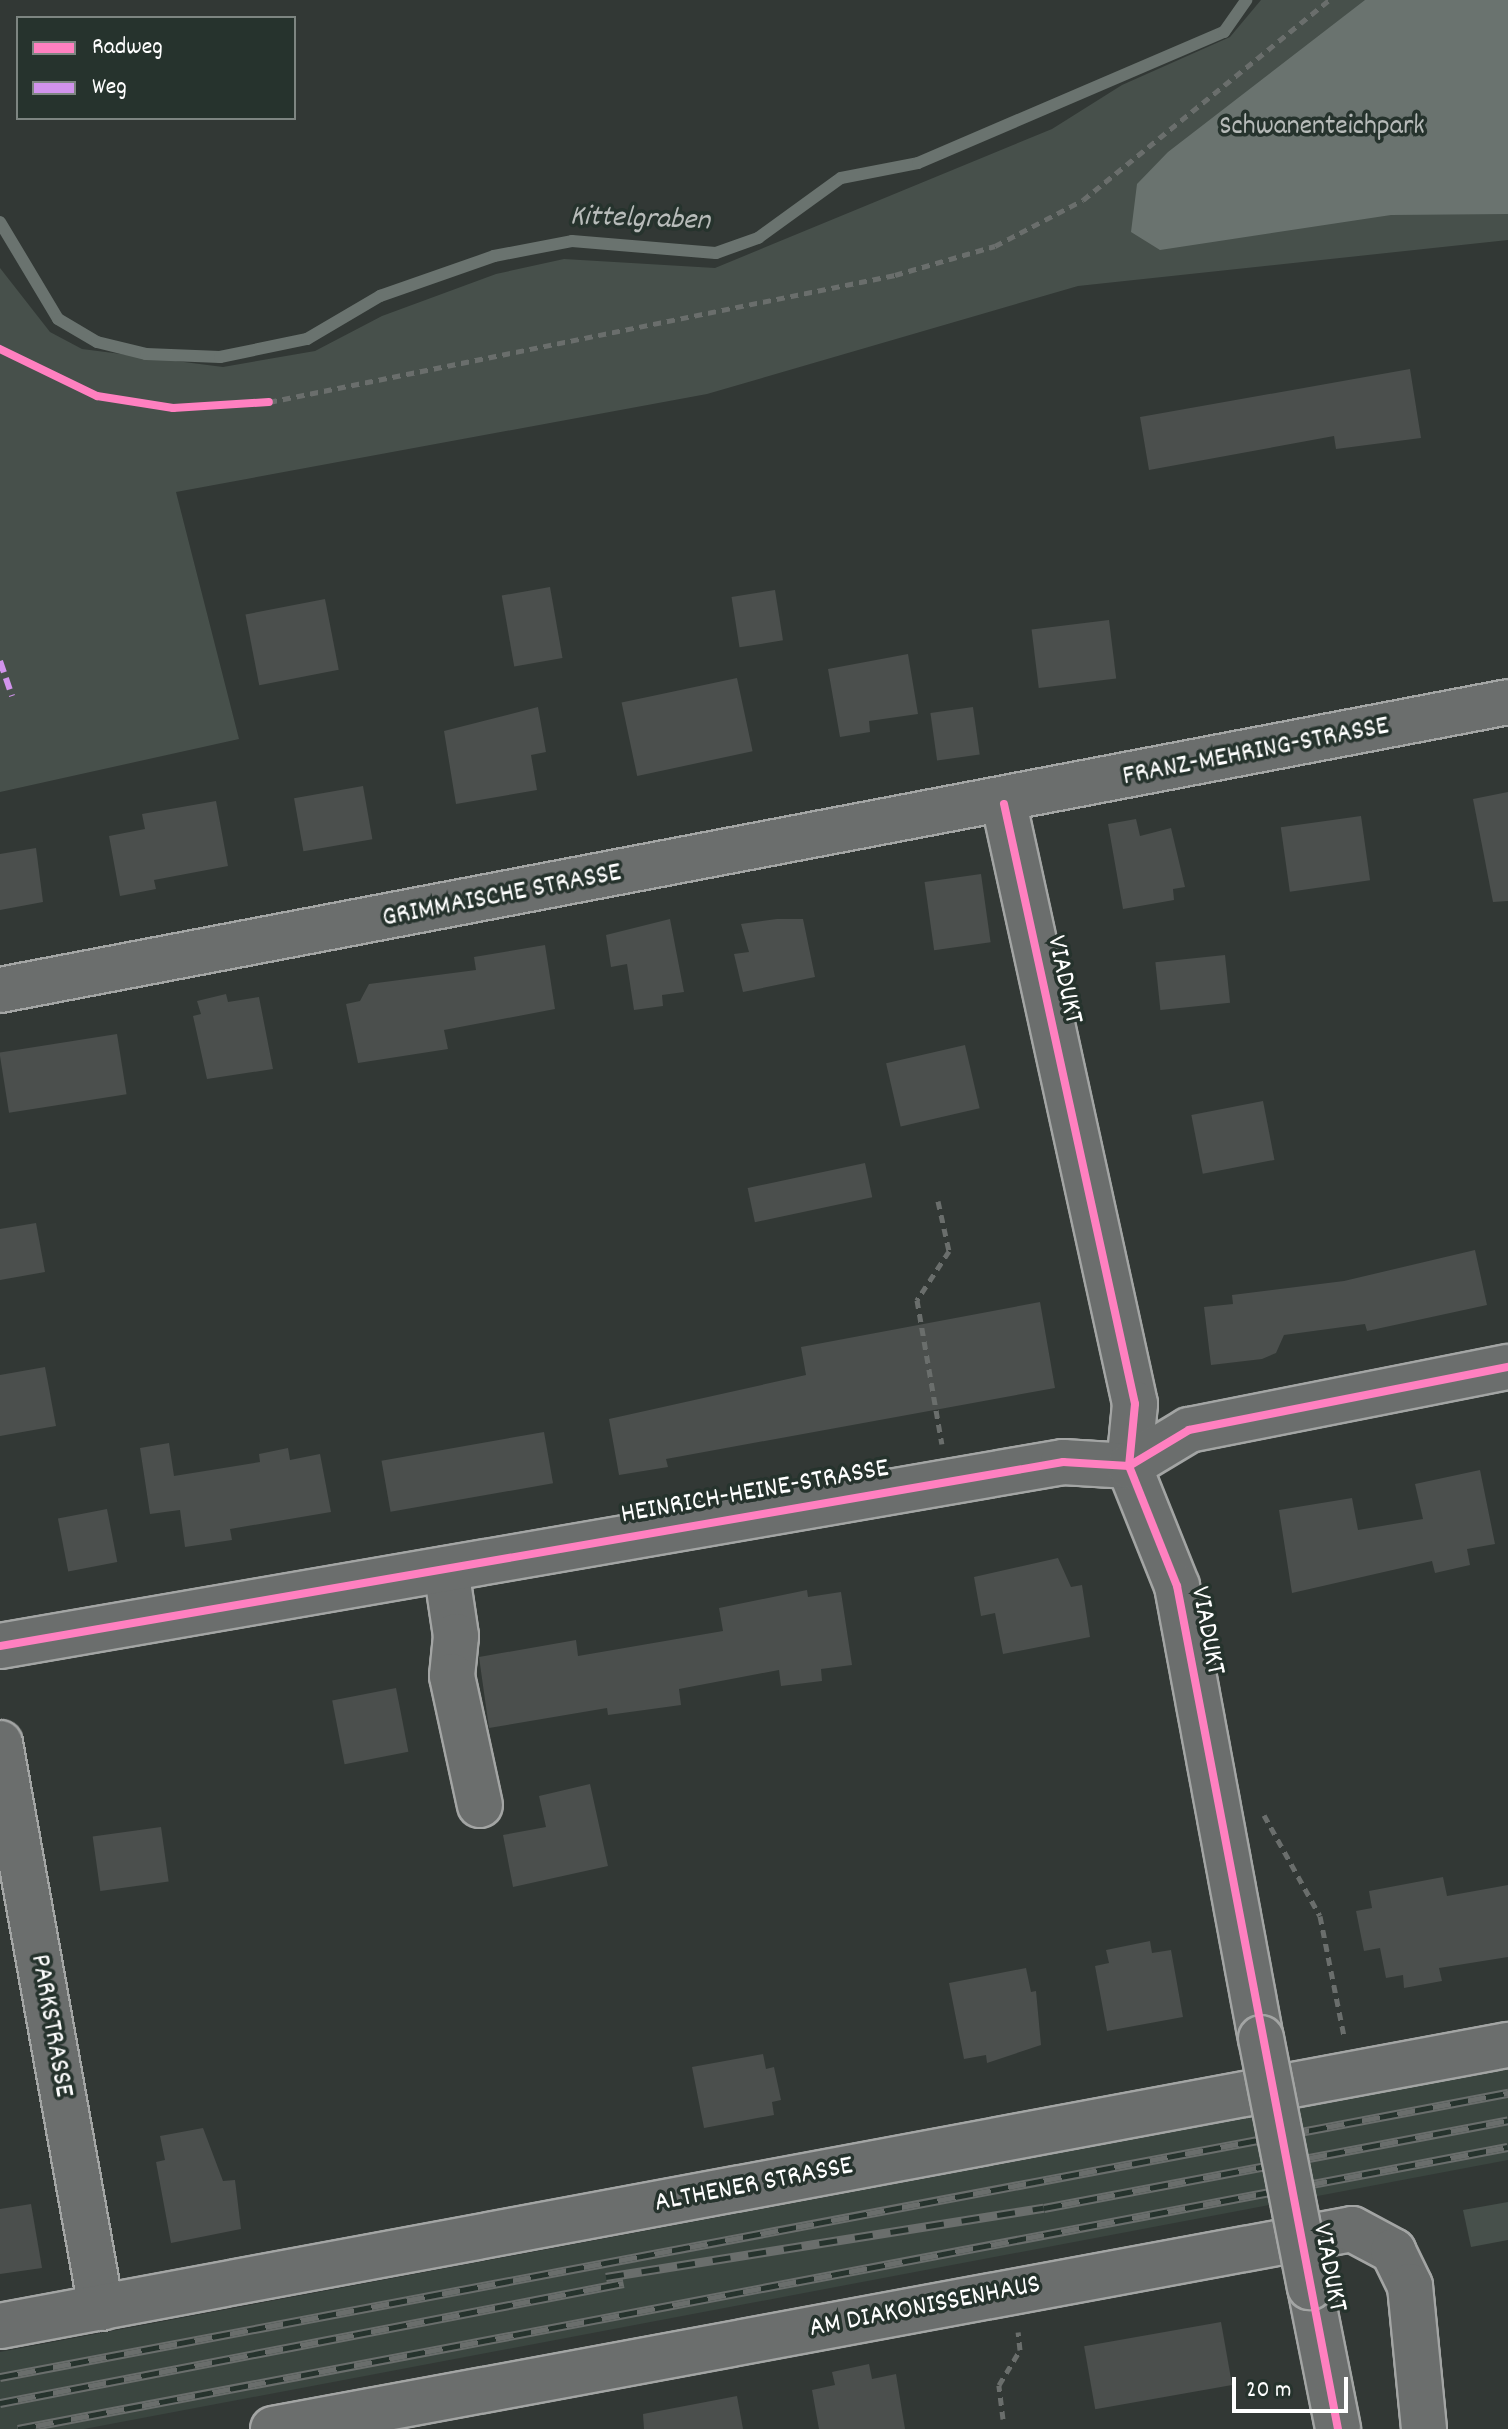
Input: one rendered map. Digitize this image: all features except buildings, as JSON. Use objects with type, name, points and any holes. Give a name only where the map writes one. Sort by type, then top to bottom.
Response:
[{"type":"street","name":"FRANZ-MEHRING-STRASSE","points":[[1004,804],[1508,702]]},
{"type":"street","name":"GRIMMAISCHE STRASSE","points":[[0,990],[1004,804]]},
{"type":"street","name":"VIADUKT","points":[[1004,804],[1135,1404],[1129,1466],[1177,1586],[1215,1804],[1338,2429]]},
{"type":"street","points":[[1129,1466],[1189,1430],[1508,1367]]},
{"type":"street","name":"HEINRICH-HEINE-STRASSE","points":[[0,1646],[1063,1462],[1129,1466]]},
{"type":"street","points":[[446,1569],[456,1636],[452,1676],[480,1805]]},
{"type":"street","name":"PARKSTRASSE","points":[[0,1743],[101,2308]]},
{"type":"street","name":"ALTHENER STRASSE","points":[[0,2326],[1508,2045]]},
{"type":"street","name":"AM DIAKONISSENHAUS","points":[[273,2429],[1352,2229],[1393,2251],[1410,2286],[1424,2429]]},
{"type":"path","points":[[0,349],[97,396],[173,408],[269,402],[895,275],[995,246],[1083,200],[1329,0]]},
{"type":"path","points":[[938,1201],[949,1251],[917,1300],[943,1446]]},
{"type":"path","points":[[1215,1804],[1256,1801],[1320,1916],[1352,2075]]},
{"type":"path","points":[[1003,2419],[999,2385],[1020,2350],[1015,2291]]},
{"type":"shaded area","points":[[1365,0],[1508,0],[1508,214],[1391,215],[1160,250],[1131,232],[1137,184],[1168,152]]},
{"type":"shaded area","points":[[1508,2069],[1508,2160],[84,2429],[0,2429],[0,2352]]},
{"type":"green space","name":"Schwanenteichpark","points":[[1261,0],[1508,0],[1508,240],[1078,286],[707,394],[176,492],[239,739],[0,792],[0,268],[50,332],[82,349],[223,367],[315,351],[382,316],[496,274],[564,259],[715,268],[1052,129],[1122,85],[1230,37]]},
{"type":"green space","points":[[1508,2202],[1508,2240],[1471,2247],[1463,2210]]},
{"type":"waterway","name":"Kittelgraben","points":[[0,222],[58,319],[97,342],[146,354],[220,357],[307,339],[380,296],[494,256],[572,241],[716,253],[758,238],[841,178],[918,163],[1224,32],[1246,0]]},
{"type":"railway","points":[[0,2377],[1508,2093]]},
{"type":"railway","points":[[606,2277],[1044,2208],[1508,2120]]},
{"type":"railway","points":[[18,2429],[1508,2147]]},
{"type":"railway","points":[[0,2403],[624,2283]]},
{"type":"marked path","points":[[0,661],[12,696]]},
{"type":"cycle path","points":[[0,349],[97,396],[173,408],[269,402]]},
{"type":"cycle path","points":[[1004,804],[1135,1404],[1129,1466],[1177,1586],[1338,2429]]},
{"type":"cycle path","points":[[0,1646],[1063,1462],[1129,1466],[1189,1430],[1508,1367]]}]
